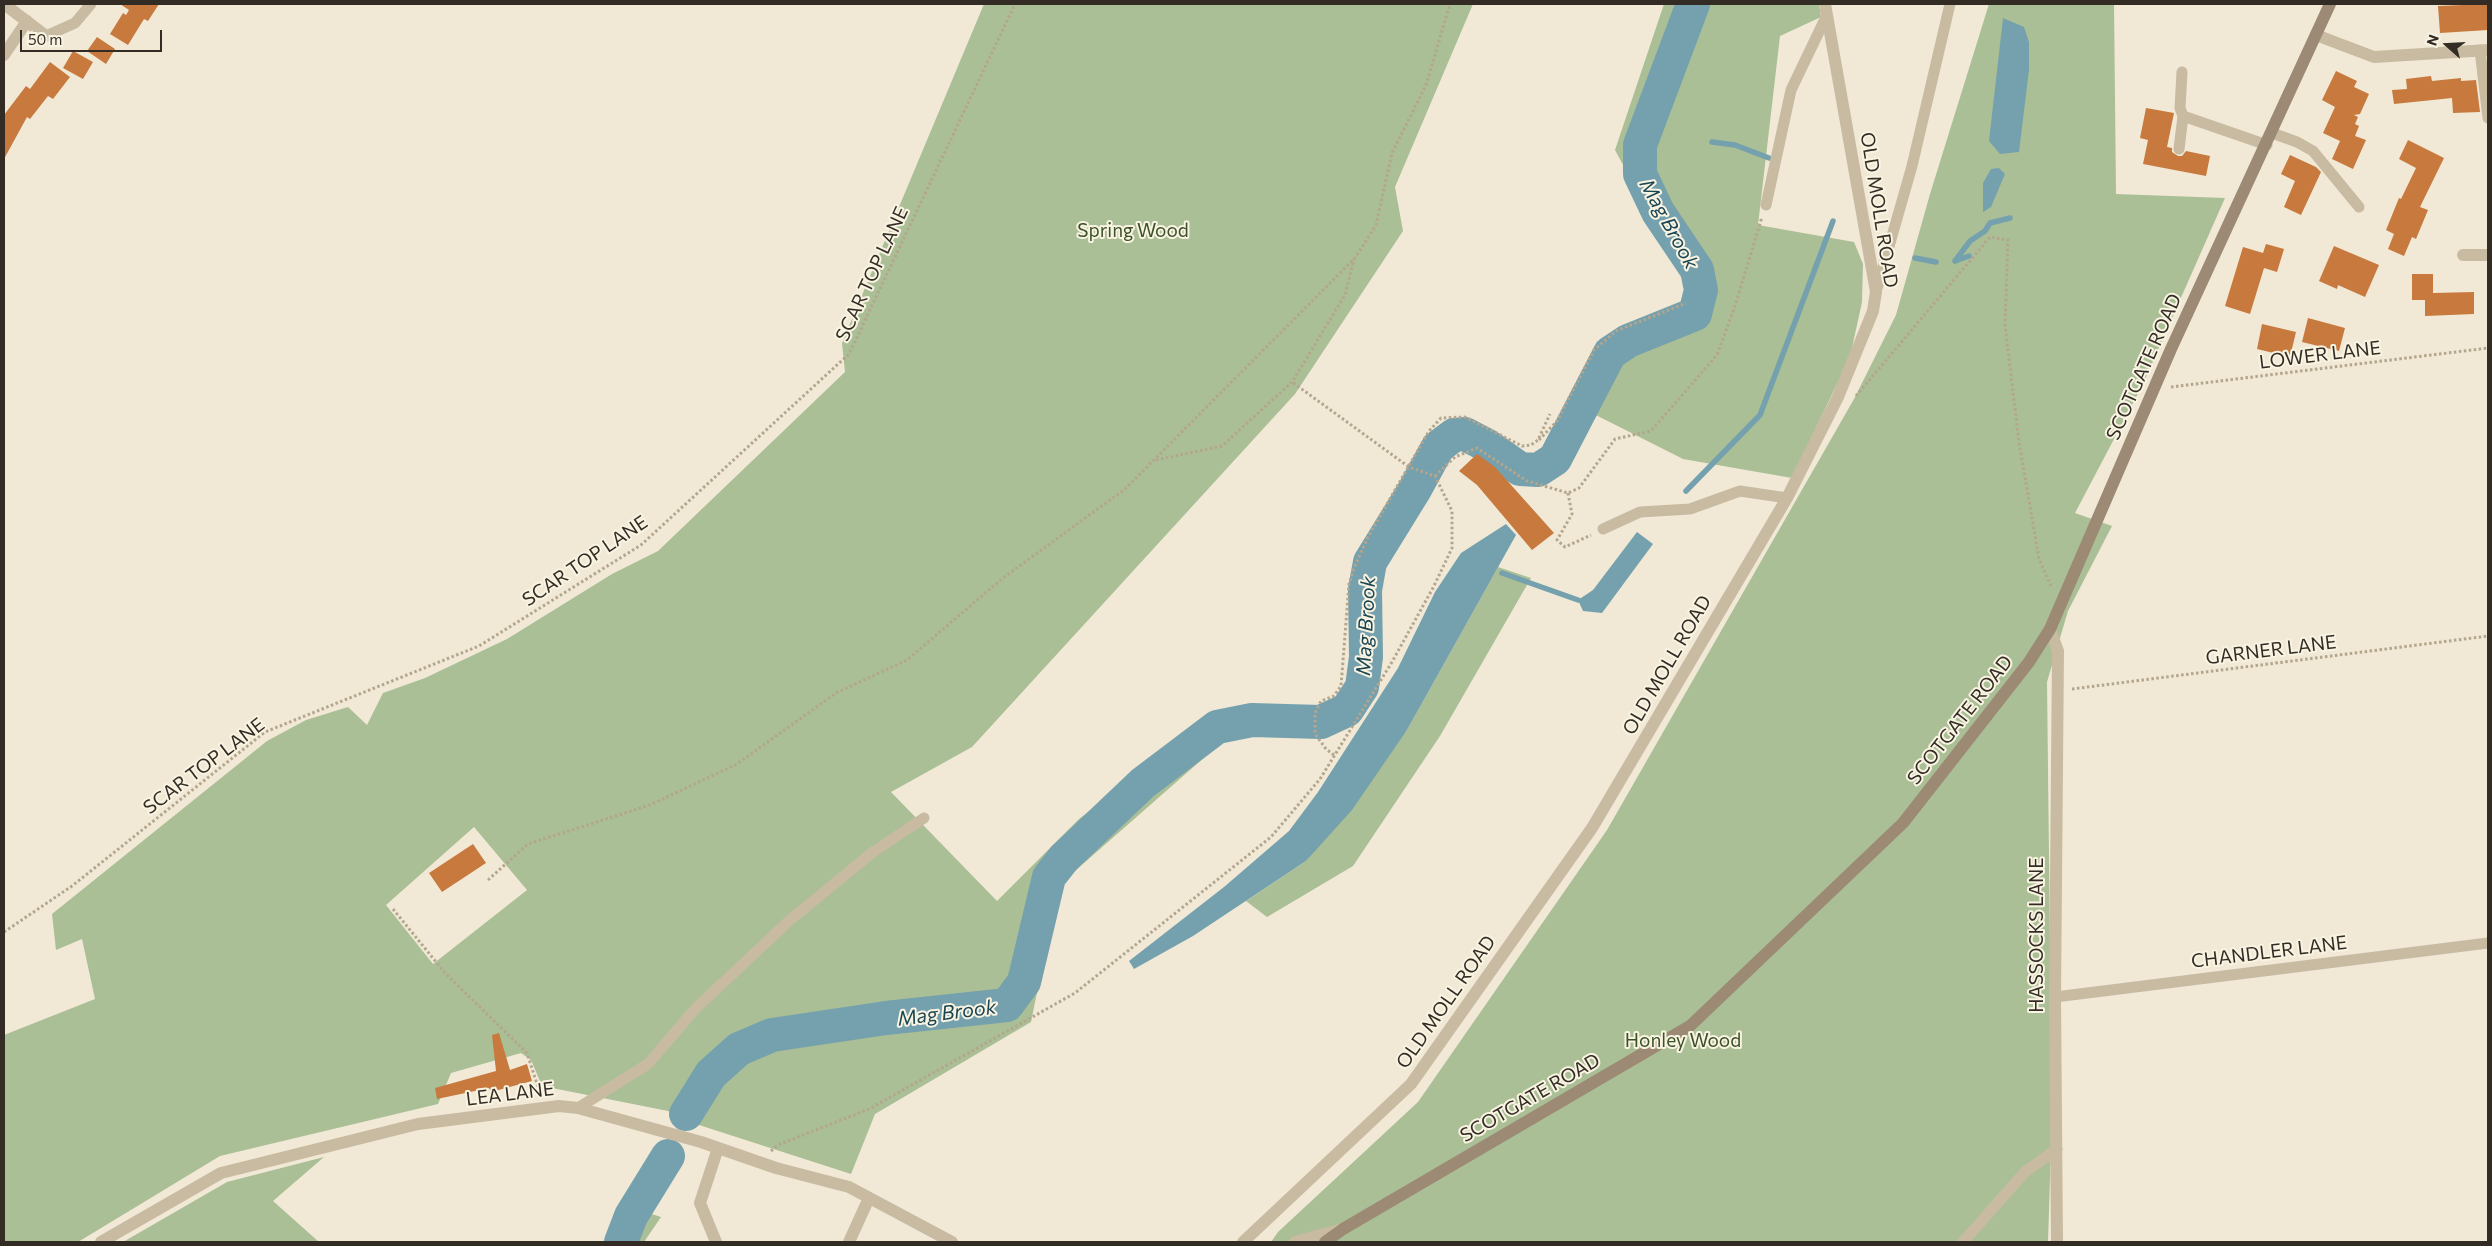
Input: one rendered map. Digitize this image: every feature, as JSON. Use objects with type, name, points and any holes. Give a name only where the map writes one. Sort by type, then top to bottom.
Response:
[{"type":"street","points":[[4,4],[46,36]]},
{"type":"street","name":"OLD MOLL ROAD","points":[[1243,1242],[1411,1084],[1592,828],[1787,498],[1838,397],[1873,311],[1876,292],[1824,4]]},
{"type":"street","name":"SCOTGATE ROAD","points":[[1325,1242],[1343,1229],[1690,1026],[1903,823],[2029,662],[2050,629],[2171,349],[2330,4]]},
{"type":"street","points":[[4,55],[27,21]]},
{"type":"street","points":[[2316,35],[2374,57],[2484,50]]},
{"type":"street","points":[[2463,254],[2488,255]]},
{"type":"street","name":"HASSOCKS LANE","points":[[2050,629],[2058,651],[2056,691],[2055,997],[2057,1242]]},
{"type":"street","name":"LEA LANE","points":[[101,1242],[221,1173],[418,1124],[559,1106],[578,1108],[849,1188],[952,1242]]},
{"type":"street","points":[[716,1242],[700,1203],[718,1148]]},
{"type":"street","points":[[850,1242],[869,1198]]},
{"type":"street","points":[[1295,1242],[1343,1229]]},
{"type":"lane","points":[[46,36],[75,23],[91,4]]},
{"type":"lane","points":[[1876,292],[1912,166],[1950,4]]},
{"type":"lane","points":[[1766,205],[1791,90],[1826,17]]},
{"type":"lane","points":[[2484,50],[2488,118]]},
{"type":"lane","points":[[2179,149],[2183,116],[2180,108],[2182,72]]},
{"type":"lane","points":[[2183,116],[2269,139],[2297,142],[2313,150],[2359,207]]},
{"type":"lane","points":[[1603,529],[1640,512],[1690,509],[1740,491],[1787,498]]},
{"type":"lane","points":[[578,1108],[648,1064],[695,1008],[790,920],[873,852],[924,818]]},
{"type":"lane","name":"CHANDLER LANE","points":[[2055,997],[2488,942]]},
{"type":"lane","points":[[1963,1242],[2025,1172],[2057,1149]]},
{"type":"path","name":"SCAR TOP LANE","points":[[4,932],[72,886],[265,732],[479,646],[641,545],[684,506],[849,354],[1015,4]]},
{"type":"path","points":[[488,880],[528,844],[650,805],[737,764],[836,693],[907,660],[1003,578],[1125,489],[1355,258],[1376,225],[1392,153],[1426,84],[1450,4]]},
{"type":"path","points":[[1435,476],[1455,457],[1477,448],[1527,481],[1568,493],[1579,488],[1615,439],[1651,431],[1717,355],[1735,306],[1766,205]]},
{"type":"path","points":[[1838,397],[1854,399],[1990,237],[2008,240],[2005,325],[2019,442],[2039,559],[2060,605]]},
{"type":"path","points":[[1155,460],[1222,446],[1292,382],[1345,294],[1355,258]]},
{"type":"path","points":[[1334,755],[1326,750],[1315,734],[1315,713],[1321,701],[1334,696],[1341,686],[1349,584],[1368,537],[1429,431],[1441,418],[1465,417],[1522,446],[1531,445],[1557,421],[1594,350],[1616,331],[1686,303]]},
{"type":"path","name":"LOWER LANE","points":[[2155,389],[2488,348]]},
{"type":"path","points":[[759,1162],[778,1145],[869,1109],[1075,993],[1271,837],[1320,779],[1392,662],[1434,586],[1452,548],[1452,511],[1435,476],[1409,467],[1292,382]]},
{"type":"path","points":[[1538,440],[1550,414]]},
{"type":"path","points":[[1568,493],[1572,514],[1557,540],[1560,545],[1565,547],[1603,529]]},
{"type":"path","name":"GARNER LANE","points":[[2056,691],[2488,636]]},
{"type":"path","points":[[392,909],[445,973],[527,1053],[544,1108]]},
{"type":"green space","name":"Spring Wood","points":[[984,4],[1473,4],[1395,187],[1403,231],[1295,394],[972,747],[891,792],[997,901],[1079,819],[1221,709],[1239,727],[1059,885],[1031,1022],[875,1114],[851,1174],[699,1125],[668,1111],[542,1086],[531,1060],[521,1053],[451,1073],[438,1104],[220,1156],[78,1242],[4,1242],[4,1035],[95,999],[82,939],[56,950],[52,914],[267,741],[306,720],[348,707],[367,725],[383,693],[425,678],[507,639],[612,574],[658,551],[845,372],[842,343]],"holes":[[[474,827],[527,890],[433,964],[386,905]]]},
{"type":"green space","points":[[1664,4],[1819,4],[1821,17],[1780,36],[1758,225],[1854,242],[1863,264],[1862,302],[1850,357],[1792,478],[1683,459],[1572,403],[1602,350],[1623,335],[1690,306],[1693,294],[1615,150]]},
{"type":"green space","name":"Honley Wood","points":[[1989,4],[2114,4],[2116,194],[2225,198],[2142,386],[2075,513],[2112,526],[2068,611],[2047,682],[2052,1115],[2048,1242],[1271,1242],[1278,1232],[1418,1102],[1607,830],[1854,399],[1896,315],[1930,194]]},
{"type":"green space","points":[[1498,567],[1531,578],[1440,736],[1353,866],[1267,917],[1246,901],[1306,861],[1407,730]]},
{"type":"green space","points":[[324,1157],[273,1201],[319,1242],[123,1242],[227,1182]]},
{"type":"green space","points":[[624,1205],[661,1217],[644,1242],[610,1242]]},
{"type":"water","points":[[2003,18],[2024,27],[2029,42],[2029,70],[2019,152],[2000,154],[1989,141]]},
{"type":"water","points":[[1999,168],[2005,174],[1991,207],[1983,212],[1983,183],[1991,169]]},
{"type":"water","points":[[1506,524],[1516,535],[1407,730],[1352,810],[1306,861],[1193,936],[1134,969],[1129,961],[1224,887],[1289,831],[1318,792],[1398,668],[1435,592],[1461,553]]},
{"type":"water","points":[[1637,532],[1653,544],[1602,613],[1583,611],[1578,600],[1593,590]]},
{"type":"building","points":[[120,4],[159,4],[148,21],[144,19],[128,45],[110,34],[123,13],[126,15],[129,10]]},
{"type":"building","points":[[2488,4],[2488,30],[2440,33],[2438,6]]},
{"type":"building","points":[[97,37],[115,49],[106,64],[87,51]]},
{"type":"building","points":[[73,51],[93,62],[83,79],[63,68]]},
{"type":"building","points":[[50,62],[70,77],[53,99],[48,96],[30,119],[27,117],[4,159],[4,115],[26,86],[30,89]]},
{"type":"building","points":[[2336,71],[2357,81],[2354,87],[2369,94],[2360,114],[2354,115],[2358,117],[2355,124],[2359,126],[2355,136],[2366,140],[2353,169],[2332,159],[2340,141],[2323,133],[2335,107],[2322,100]]},
{"type":"building","points":[[2431,76],[2432,81],[2461,78],[2461,81],[2476,80],[2480,112],[2453,113],[2452,98],[2394,104],[2392,90],[2407,89],[2406,79]]},
{"type":"building","points":[[2146,108],[2174,113],[2167,147],[2172,148],[2172,152],[2178,156],[2182,156],[2186,151],[2210,156],[2206,176],[2143,164],[2148,140],[2140,138]]},
{"type":"building","points":[[2408,140],[2444,158],[2420,207],[2428,210],[2416,239],[2412,237],[2404,256],[2388,249],[2394,234],[2386,230],[2399,198],[2401,199],[2416,168],[2399,159]]},
{"type":"building","points":[[2290,155],[2316,167],[2321,172],[2301,215],[2284,207],[2295,181],[2281,174]]},
{"type":"building","points":[[2266,244],[2284,249],[2277,272],[2264,268],[2250,314],[2225,306],[2243,247],[2263,253]]},
{"type":"building","points":[[2334,246],[2379,265],[2365,297],[2338,285],[2337,289],[2319,281]]},
{"type":"building","points":[[2412,274],[2433,274],[2433,293],[2474,292],[2474,314],[2425,316],[2425,300],[2412,300]]},
{"type":"building","points":[[2308,318],[2345,328],[2339,351],[2302,342]]},
{"type":"building","points":[[2262,324],[2296,332],[2290,357],[2257,349]]},
{"type":"building","points":[[1477,454],[1495,467],[1554,533],[1532,550],[1477,485],[1459,471]]},
{"type":"building","points":[[473,844],[486,863],[442,892],[429,873]]},
{"type":"building","points":[[499,1033],[510,1070],[527,1064],[532,1081],[491,1092],[489,1088],[437,1099],[435,1088],[496,1071],[492,1035]]},
{"type":"waterway","name":"Mag Brook","points":[[686,1114],[711,1074],[739,1049],[772,1035],[886,1018],[1007,1005],[1024,982],[1049,877],[1064,858],[1143,783],[1217,727],[1252,720],[1321,722],[1347,710],[1362,687],[1366,657],[1365,590],[1370,562],[1415,489],[1438,447],[1454,435],[1465,434],[1486,445],[1520,469],[1538,470],[1555,459],[1610,353],[1628,341],[1695,314],[1701,290],[1697,270],[1658,212],[1640,174],[1640,145],[1693,4]]},
{"type":"waterway","points":[[1712,142],[1735,145],[1769,158]]},
{"type":"waterway","points":[[1955,261],[1970,241],[1985,231],[1990,223],[2010,218]]},
{"type":"waterway","points":[[1686,491],[1760,415],[1833,221]]},
{"type":"waterway","points":[[1955,261],[1969,256]]},
{"type":"waterway","points":[[1915,258],[1936,262]]},
{"type":"waterway","points":[[1502,573],[1578,600]]},
{"type":"waterway","points":[[621,1242],[631,1216],[668,1156]]}]
